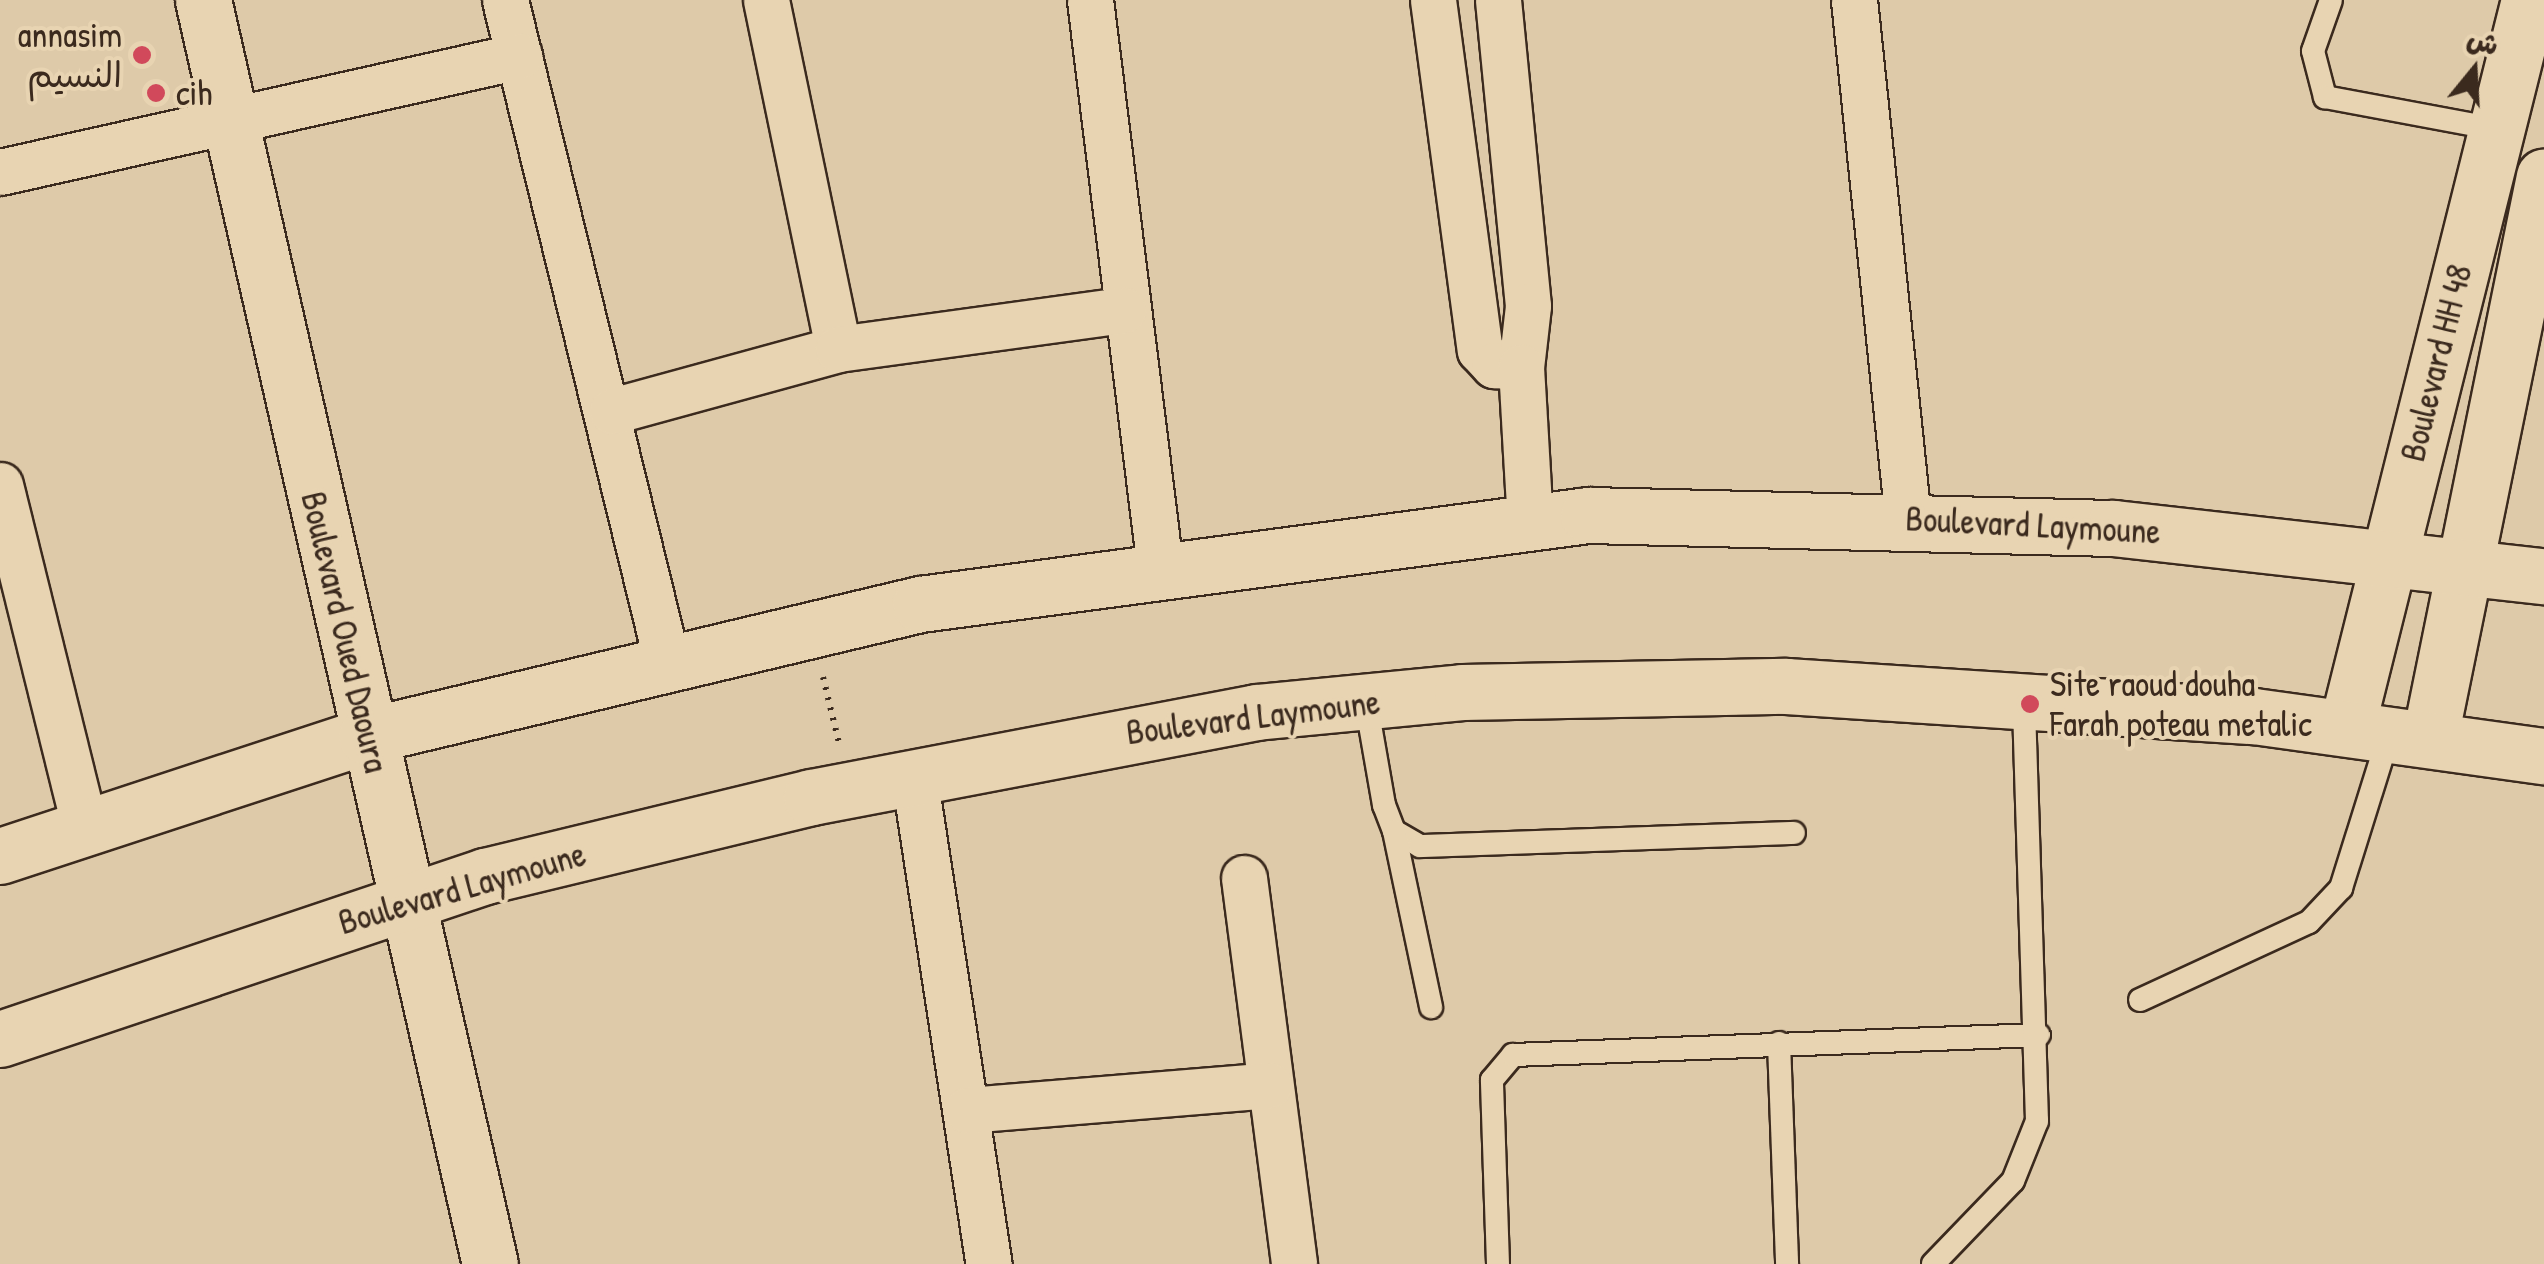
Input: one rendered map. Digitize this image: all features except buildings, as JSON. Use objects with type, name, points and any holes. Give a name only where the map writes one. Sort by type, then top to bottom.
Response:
[{"type":"main road","name":"Boulevard Oued Daoura","points":[[202,0],[366,736],[409,899],[490,1264]]},
{"type":"main road","name":"Boulevard HH 48","points":[[2389,732],[2386,556],[2529,0]]},
{"type":"main road","name":"Boulevard HH 48","points":[[2389,732],[2459,565],[2544,176]]},
{"type":"main road","name":"Boulevard Laymoune","points":[[0,856],[366,736],[920,604],[1160,568],[1530,523],[1628,514],[1908,520],[2175,532],[2544,576]]},
{"type":"main road","name":"Boulevard Laymoune","points":[[0,1039],[409,899],[914,776],[1172,724],[1366,701],[1767,686],[2024,697],[2389,732],[2544,756]]},
{"type":"street","points":[[505,0],[612,411],[667,662]]},
{"type":"street","points":[[766,0],[838,349]]},
{"type":"street","points":[[1090,0],[1123,310],[1160,568]]},
{"type":"street","points":[[1433,0],[1480,350],[1494,365],[1520,367]]},
{"type":"street","points":[[1498,0],[1528,306],[1520,367],[1530,523]]},
{"type":"street","points":[[1854,0],[1908,520]]},
{"type":"street","points":[[0,172],[519,56]]},
{"type":"street","points":[[612,411],[838,349],[1123,310]]},
{"type":"street","points":[[0,486],[16,625],[85,828]]},
{"type":"street","points":[[914,776],[989,1264]]},
{"type":"street","points":[[1244,878],[1294,1264]]},
{"type":"street","points":[[966,1110],[1269,1085]]},
{"type":"lane","points":[[2331,0],[2313,50],[2325,97],[2496,129]]},
{"type":"lane","points":[[1934,1264],[2014,1181],[2029,1151],[2040,1035],[2024,697]]},
{"type":"lane","points":[[1366,701],[1430,1006]]},
{"type":"lane","points":[[2140,1000],[2309,922],[2340,888],[2389,732]]},
{"type":"lane","points":[[1394,831],[1420,846],[1794,832]]},
{"type":"lane","points":[[1498,1264],[1492,1080],[1513,1055],[2040,1035]]},
{"type":"lane","points":[[1779,1043],[1787,1264]]},
{"type":"place","name":"annasim النسيم","points":[[142,55]]},
{"type":"place","name":"cih","points":[[156,93]]},
{"type":"place","name":"Site raoud douha Farah poteau metalic","points":[[2030,704]]}]
